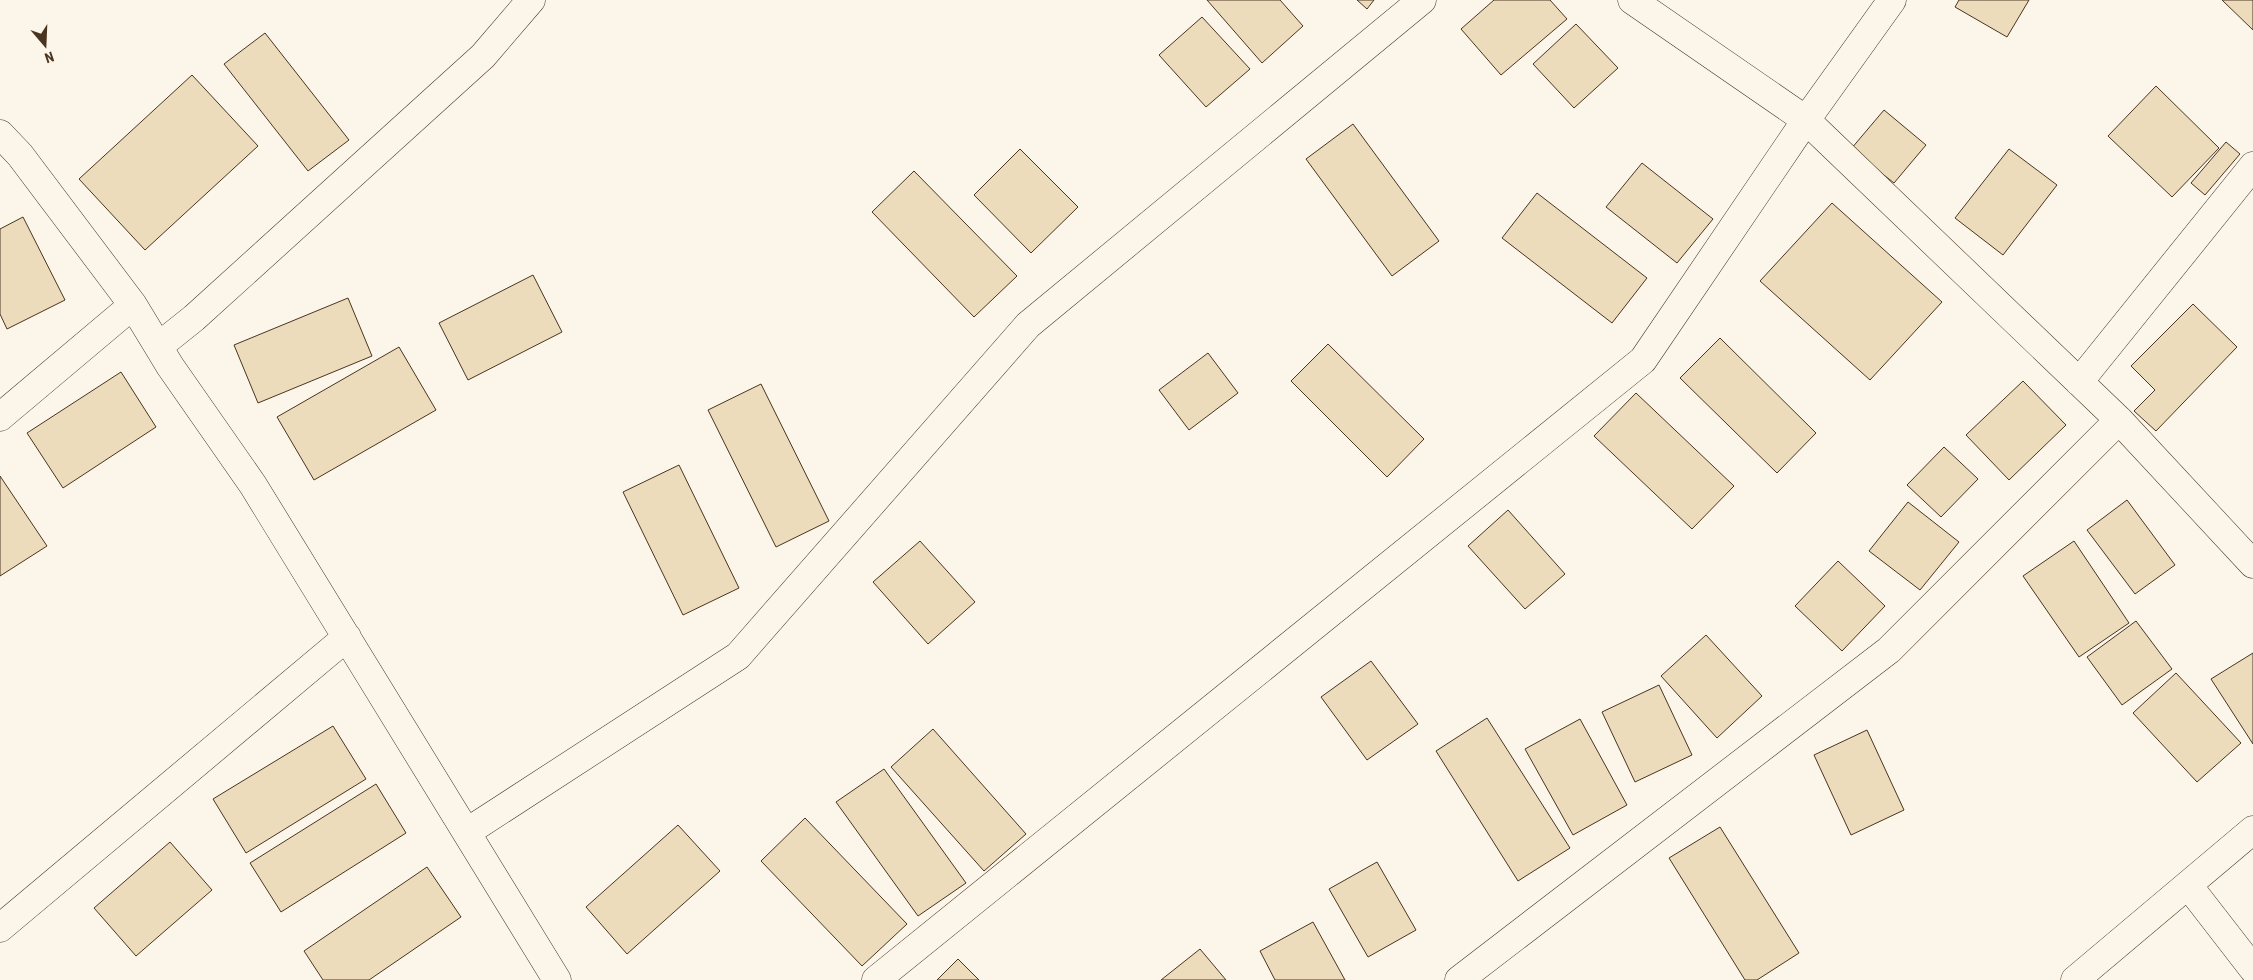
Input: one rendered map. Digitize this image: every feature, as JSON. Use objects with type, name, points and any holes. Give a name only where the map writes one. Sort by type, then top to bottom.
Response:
[{"type":"street","points":[[159,346],[194,318],[483,56],[531,0]]},
{"type":"street","points":[[467,832],[738,656],[1028,325],[1422,0]]},
{"type":"street","points":[[1632,0],[1806,120],[2119,420],[2253,564]]},
{"type":"street","points":[[876,980],[1643,360],[1806,120],[1892,0]]},
{"type":"street","points":[[0,134],[20,155],[133,304],[170,366],[253,485],[557,980]]},
{"type":"street","points":[[2079,382],[2253,166]]},
{"type":"street","points":[[0,417],[133,304]]},
{"type":"street","points":[[1459,980],[1889,650],[2119,420]]},
{"type":"street","points":[[0,928],[346,637]]},
{"type":"street","points":[[2075,980],[2253,830]]},
{"type":"street","points":[[2188,885],[2253,969]]},
{"type":"building","points":[[1207,0],[1280,0],[1303,26],[1262,63]]},
{"type":"building","points":[[1357,0],[1374,0],[1367,9]]},
{"type":"building","points":[[1494,0],[1550,0],[1567,19],[1501,75],[1461,29]]},
{"type":"building","points":[[1959,0],[2029,0],[2007,37],[1955,7]]},
{"type":"building","points":[[2222,0],[2253,0],[2253,30]]},
{"type":"building","points":[[1202,17],[1250,69],[1206,107],[1159,55]]},
{"type":"building","points":[[1576,24],[1618,68],[1574,108],[1533,64]]},
{"type":"building","points":[[265,33],[349,140],[308,171],[224,64]]},
{"type":"building","points":[[192,75],[258,146],[145,250],[79,179]]},
{"type":"building","points":[[2156,86],[2219,148],[2172,197],[2108,136]]},
{"type":"building","points":[[1884,110],[1926,145],[1894,183],[1851,149]]},
{"type":"building","points":[[1353,124],[1439,241],[1392,276],[1306,159]]},
{"type":"building","points":[[2226,142],[2240,154],[2205,195],[2191,183]]},
{"type":"building","points":[[1020,149],[1078,207],[1031,253],[974,195]]},
{"type":"building","points":[[2009,149],[2057,185],[2003,255],[1955,218]]},
{"type":"building","points":[[1642,163],[1713,219],[1677,263],[1606,207]]},
{"type":"building","points":[[914,171],[1017,276],[974,317],[872,212]]},
{"type":"building","points":[[1537,193],[1647,278],[1612,323],[1502,238]]},
{"type":"building","points":[[1832,203],[1942,302],[1870,380],[1760,281]]},
{"type":"building","points":[[23,217],[65,300],[7,329],[0,314],[0,229]]},
{"type":"building","points":[[533,275],[562,332],[468,380],[439,323]]},
{"type":"building","points":[[348,298],[372,356],[258,403],[234,345]]},
{"type":"building","points":[[2193,304],[2237,347],[2156,431],[2134,411],[2155,390],[2131,366]]},
{"type":"building","points":[[1720,338],[1816,433],[1777,473],[1680,378]]},
{"type":"building","points":[[1328,344],[1424,439],[1387,477],[1291,381]]},
{"type":"building","points":[[399,347],[436,410],[314,480],[277,417]]},
{"type":"building","points":[[1208,353],[1238,393],[1189,430],[1159,390]]},
{"type":"building","points":[[121,372],[156,427],[63,488],[27,433]]},
{"type":"building","points":[[2023,381],[2066,425],[2009,480],[1966,435]]},
{"type":"building","points":[[761,384],[829,521],[776,547],[708,410]]},
{"type":"building","points":[[1636,393],[1734,486],[1692,529],[1594,436]]},
{"type":"building","points":[[1944,447],[1978,479],[1941,517],[1907,485]]},
{"type":"building","points":[[679,465],[739,588],[683,615],[623,492]]},
{"type":"building","points":[[0,476],[47,546],[0,576]]},
{"type":"building","points":[[2127,500],[2175,565],[2135,594],[2087,530]]},
{"type":"building","points":[[1908,502],[1959,542],[1920,590],[1869,551]]},
{"type":"building","points":[[1508,510],[1565,574],[1525,609],[1468,546]]},
{"type":"building","points":[[920,541],[975,602],[928,644],[873,582]]},
{"type":"building","points":[[2074,541],[2129,623],[2079,657],[2023,576]]},
{"type":"building","points":[[1838,561],[1885,606],[1842,651],[1795,606]]},
{"type":"building","points":[[2136,621],[2172,669],[2122,705],[2087,657]]},
{"type":"building","points":[[1706,635],[1762,696],[1717,738],[1661,676]]},
{"type":"building","points":[[2253,653],[2253,744],[2211,679]]},
{"type":"building","points":[[1371,661],[1418,724],[1367,760],[1321,697]]},
{"type":"building","points":[[2176,673],[2241,743],[2197,782],[2133,713]]},
{"type":"building","points":[[1659,685],[1692,755],[1635,782],[1602,712]]},
{"type":"building","points":[[1487,718],[1570,848],[1518,881],[1436,751]]},
{"type":"building","points":[[1580,719],[1627,805],[1573,835],[1525,749]]},
{"type":"building","points":[[333,726],[366,779],[246,853],[213,799]]},
{"type":"building","points":[[933,729],[1026,834],[984,871],[891,767]]},
{"type":"building","points":[[1867,730],[1904,810],[1851,835],[1814,755]]},
{"type":"building","points":[[884,769],[966,883],[918,916],[836,802]]},
{"type":"building","points":[[376,784],[406,833],[281,912],[250,863]]},
{"type":"building","points":[[805,818],[907,924],[862,966],[761,861]]},
{"type":"building","points":[[678,825],[720,871],[627,954],[586,907]]},
{"type":"building","points":[[1720,827],[1799,953],[1757,980],[1745,980],[1669,858]]},
{"type":"building","points":[[170,842],[212,890],[136,956],[94,908]]},
{"type":"building","points":[[1377,862],[1416,930],[1368,957],[1329,889]]},
{"type":"building","points":[[427,867],[461,917],[369,980],[323,980],[304,951]]},
{"type":"building","points":[[1313,922],[1345,980],[1275,980],[1260,951]]},
{"type":"building","points":[[1200,949],[1226,980],[1161,980]]},
{"type":"building","points":[[958,959],[979,980],[937,980]]}]
